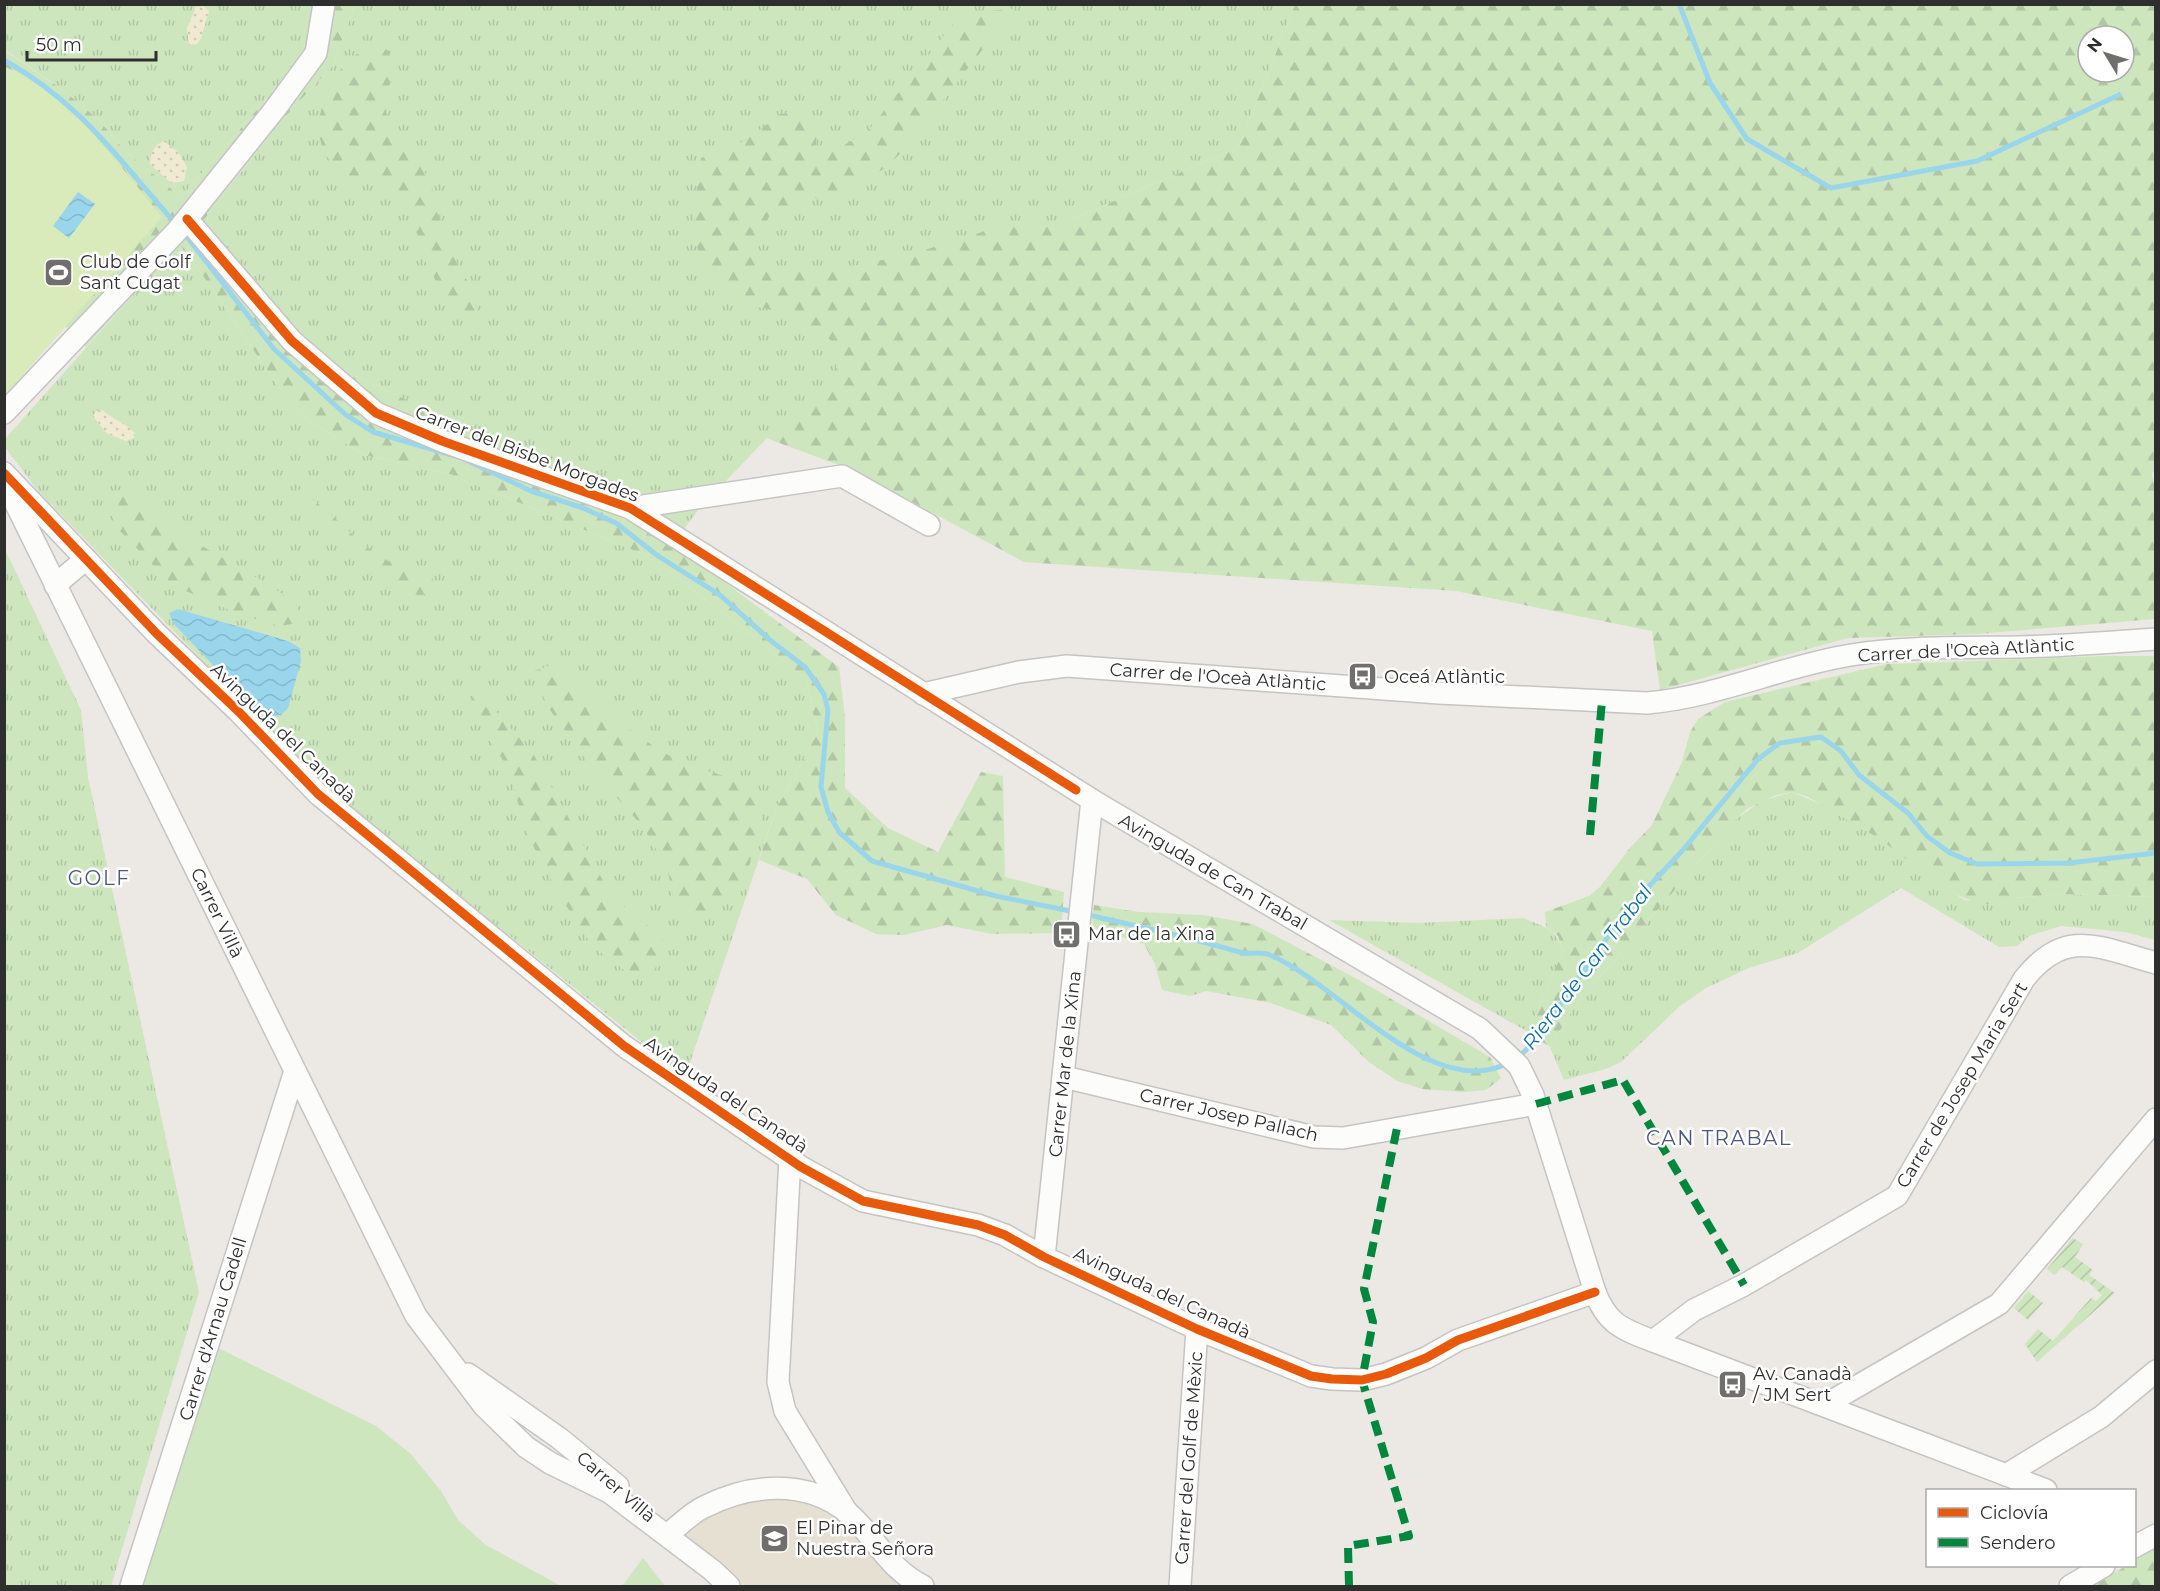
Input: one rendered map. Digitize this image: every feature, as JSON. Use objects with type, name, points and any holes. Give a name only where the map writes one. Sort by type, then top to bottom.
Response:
[{"type":"street","points":[[4,413],[183,224],[275,109],[316,53],[324,4]]},
{"type":"street","name":"Carrer del Bisbe Morgades","points":[[183,224],[292,341],[376,412],[442,441],[630,508],[923,694]]},
{"type":"street","name":"Avinguda del Canadà","points":[[4,473],[318,794],[624,1046],[790,1158],[863,1201],[978,1225],[1005,1234],[1044,1257],[1197,1329],[1311,1376],[1362,1380],[1386,1374],[1543,1318],[1574,1313],[1603,1313]]},
{"type":"street","points":[[630,508],[842,476],[929,525]]},
{"type":"street","name":"Carrer Villà","points":[[4,482],[416,1316],[435,1342],[470,1376],[559,1438],[599,1470],[653,1517],[667,1535],[729,1587]]},
{"type":"street","points":[[55,585],[86,559]]},
{"type":"street","name":"Carrer de l'Oceà Atlàntic","points":[[923,694],[1019,672],[1067,666],[1439,693],[1647,703],[1680,700],[1758,676],[1851,655],[1912,649],[2055,646],[2156,639]]},
{"type":"street","name":"Avinguda de Can Trabal","points":[[923,694],[1092,800],[1466,1020],[1503,1049],[1524,1074],[1536,1104]]},
{"type":"street","name":"Carrer Mar de la Xina","points":[[1044,1257],[1092,800]]},
{"type":"street","name":"Carrer de Josep Maria Sert","points":[[1653,1341],[1694,1310],[1744,1285],[1897,1196],[2024,979],[2037,962],[2059,948],[2084,944],[2156,963]]},
{"type":"street","name":"Carrer d'Arnau Cadell","points":[[131,1587],[295,1071]]},
{"type":"street","name":"Carrer Josep Pallach","points":[[1064,1077],[1314,1137],[1343,1138],[1536,1104]]},
{"type":"street","points":[[1536,1104],[1595,1292],[1603,1313],[1618,1325],[1653,1341],[1826,1405],[2041,1489]]},
{"type":"street","points":[[1826,1405],[1999,1304],[2156,1119]]},
{"type":"street","points":[[790,1158],[778,1382],[785,1411],[848,1514],[875,1546],[909,1580],[923,1587]]},
{"type":"street","name":"Avinguda del Canadà","points":[[1426,1358],[1458,1340],[1595,1292]]},
{"type":"street","name":"Carrer del Golf de Mèxic","points":[[1180,1587],[1197,1329]]},
{"type":"street","points":[[2006,1475],[2101,1417],[2156,1371]]},
{"type":"street","points":[[667,1535],[702,1508],[734,1495],[776,1486],[820,1496],[848,1514]]},
{"type":"street","points":[[2136,1526],[2156,1534]]},
{"type":"street","points":[[2136,1546],[2156,1534]]},
{"type":"street","points":[[2070,1587],[2102,1567]]},
{"type":"shaded area","name":"El Pinar de Nuestra Señora","points":[[734,1495],[820,1496],[923,1586],[729,1586],[678,1534]]},
{"type":"green space","points":[[4,5],[311,5],[311,27],[303,57],[181,197],[125,151],[99,120],[63,90],[5,50]]},
{"type":"green space","points":[[311,5],[353,5],[334,64],[281,121],[202,222],[327,363],[684,529],[673,544],[839,667],[845,718],[845,788],[888,828],[938,852],[981,772],[1003,776],[1005,877],[1064,892],[1061,933],[992,934],[947,925],[904,935],[876,934],[836,915],[807,879],[759,860],[776,809],[818,732],[806,678],[652,558],[450,474],[364,455],[311,422],[278,386],[180,242],[86,347],[65,326],[161,217],[110,153],[72,113],[51,95],[5,67],[4,50],[63,90],[99,120],[125,151],[181,197],[303,57],[311,27]]},
{"type":"green space","points":[[353,5],[1295,5],[1238,148],[1065,222],[767,438],[699,509],[684,529],[327,363],[202,222],[281,121],[334,64]]},
{"type":"green space","points":[[1295,5],[2155,5],[2156,471],[2152,473],[2156,495],[2155,619],[1977,634],[1848,638],[1660,690],[1652,631],[1456,591],[1024,562],[855,471],[766,438],[837,385],[833,372],[844,354],[832,341],[814,329],[774,311],[744,303],[724,289],[710,274],[701,258],[694,221],[701,158],[727,150],[752,136],[780,114],[810,113],[817,128],[816,147],[841,147],[868,131],[953,24],[968,12],[1014,9],[906,148],[884,169],[828,196],[801,200],[768,217],[753,242],[765,266],[786,271],[843,268],[912,254],[988,230],[1032,222],[1065,222],[1238,148]]},
{"type":"green space","points":[[373,43],[389,51],[393,72],[383,104],[394,134],[418,156],[435,196],[445,241],[473,291],[478,317],[450,306],[424,259],[415,219],[404,192],[376,179],[340,175],[323,151],[317,126],[327,88],[346,62]]},
{"type":"green space","name":"Club de Golf Sant Cugat","points":[[5,67],[51,95],[72,113],[110,153],[162,217],[5,395]]},
{"type":"green space","points":[[180,242],[278,386],[311,422],[364,455],[450,474],[652,558],[806,678],[818,732],[776,809],[685,1077],[327,789],[38,491],[5,447],[5,439]]},
{"type":"green space","points":[[125,488],[181,534],[268,584],[295,603],[304,622],[279,626],[239,614],[172,585],[120,531],[108,509],[114,492]]},
{"type":"green space","points":[[298,490],[319,504],[383,558],[433,579],[431,595],[394,594],[298,504]]},
{"type":"green space","points":[[4,547],[81,710],[88,777],[199,1292],[111,1586],[5,1586]]},
{"type":"green space","points":[[2155,656],[2155,897],[2061,894],[2013,898],[1998,904],[1979,904],[1950,892],[1880,839],[1808,797],[1792,792],[1776,795],[1747,809],[1735,820],[1575,1006],[1550,1047],[1528,1032],[1563,951],[1558,936],[1546,927],[1545,912],[1589,896],[1600,887],[1629,849],[1652,825],[1682,762],[1690,732],[1698,719],[1725,702],[1887,664]]},
{"type":"green space","points":[[551,665],[635,734],[666,754],[704,770],[738,780],[766,800],[748,870],[718,909],[693,920],[674,899],[667,868],[643,827],[597,775],[550,710],[531,672]]},
{"type":"green space","points":[[473,690],[487,701],[534,755],[612,897],[663,938],[664,958],[648,976],[634,977],[592,946],[558,893],[526,832],[509,770],[472,710]]},
{"type":"green space","points":[[1792,792],[1823,805],[1880,839],[1964,900],[1998,904],[2013,898],[2061,894],[2155,897],[2155,940],[2125,932],[2061,926],[2029,936],[2017,946],[1999,947],[1901,888],[1798,953],[1749,968],[1706,988],[1679,1007],[1621,1062],[1606,1069],[1564,1080],[1550,1047],[1575,1006],[1735,820],[1761,801]]},
{"type":"green space","points":[[1094,905],[1139,912],[1203,915],[1253,924],[1359,980],[1490,1057],[1501,1078],[1486,1090],[1464,1092],[1422,1089],[1397,1081],[1369,1062],[1331,1025],[1271,1003],[1206,991],[1190,996],[1162,990],[1155,964],[1144,944],[1092,927]]},
{"type":"green space","points":[[1523,918],[1549,929],[1557,937],[1563,951],[1528,1032],[1329,920],[1418,923]]},
{"type":"green space","points":[[2073,1238],[2083,1244],[2075,1257],[2093,1270],[2089,1275],[2115,1293],[2037,1362],[2025,1344],[2038,1329],[2053,1341],[2091,1298],[2096,1301],[2102,1295],[2086,1280],[2084,1282],[2062,1267],[2054,1275],[2047,1269]]},
{"type":"green space","points":[[2028,1291],[2043,1303],[2028,1320],[2014,1308]]},
{"type":"green space","points":[[208,1343],[376,1426],[411,1454],[441,1491],[458,1520],[486,1545],[561,1586],[131,1586]]},
{"type":"green space","points":[[2155,1547],[2155,1586],[2091,1586],[2124,1567],[2136,1567],[2136,1559]]},
{"type":"green space","points":[[643,1558],[665,1586],[622,1586]]},
{"type":"sand","points":[[203,6],[209,11],[201,38],[197,44],[189,45],[187,28],[196,7]]},
{"type":"sand","points":[[164,141],[179,153],[187,167],[184,181],[171,183],[150,164],[153,150]]},
{"type":"sand","points":[[102,410],[132,430],[135,433],[134,438],[126,441],[106,433],[93,416],[96,411]]},
{"type":"water","points":[[78,192],[95,204],[69,238],[53,226]]},
{"type":"water","points":[[178,609],[288,641],[300,648],[301,661],[288,708],[280,715],[271,716],[253,707],[173,623],[169,613]]},
{"type":"waterway","points":[[1679,4],[1710,83],[1747,139],[1831,188],[1977,161],[2119,95]]},
{"type":"waterway","name":"Riera de Can Trabal","points":[[4,60],[56,95],[77,114],[175,223]]},
{"type":"waterway","name":"Riera de Can Trabal","points":[[184,233],[274,349],[346,415],[373,432],[462,458],[531,491],[583,508],[616,523],[658,556],[720,595],[770,640],[805,667],[824,694],[828,710],[821,787],[828,812],[839,832],[872,861],[996,896],[1075,912]]},
{"type":"waterway","name":"Riera de Can Trabal","points":[[1516,1058],[1541,1033],[1625,912],[1682,851],[1758,759],[1780,743],[1821,737],[1841,751],[1859,775],[1908,813],[1927,836],[1950,853],[1977,864],[2069,863],[2156,853]]},
{"type":"waterway","name":"Riera de Can Trabal","points":[[1084,914],[1239,952],[1270,955],[1297,969],[1417,1054],[1448,1067],[1478,1071],[1508,1063]]},
{"type":"marked path","points":[[1590,835],[1602,701]]},
{"type":"marked path","points":[[1536,1104],[1623,1080],[1744,1285]]},
{"type":"marked path","points":[[1349,1586],[1348,1546],[1409,1536],[1362,1380],[1373,1322],[1364,1289],[1397,1128]]},
{"type":"cycle path","points":[[187,219],[292,341],[376,413],[442,441],[630,508],[1076,790]]},
{"type":"cycle path","points":[[4,473],[156,633],[239,712],[318,794],[624,1046],[801,1167],[863,1201],[978,1225],[1005,1235],[1044,1257],[1197,1329],[1311,1376],[1332,1379],[1362,1380],[1386,1374],[1426,1358],[1458,1340],[1595,1292]]},
{"type":"place","name":"Club de Golf Sant Cugat","points":[[59,272]]},
{"type":"place","name":"Oceá Atlàntic","points":[[1363,677]]},
{"type":"place","name":"Mar de la Xina","points":[[1067,934]]},
{"type":"place","name":"Av. Canadà / JM Sert","points":[[1732,1384]]},
{"type":"place","name":"El Pinar de Nuestra Señora","points":[[775,1538]]},
{"type":"district","name":"GOLF","points":[[99,878]]},
{"type":"district","name":"CAN TRABAL","points":[[1719,1138]]}]
